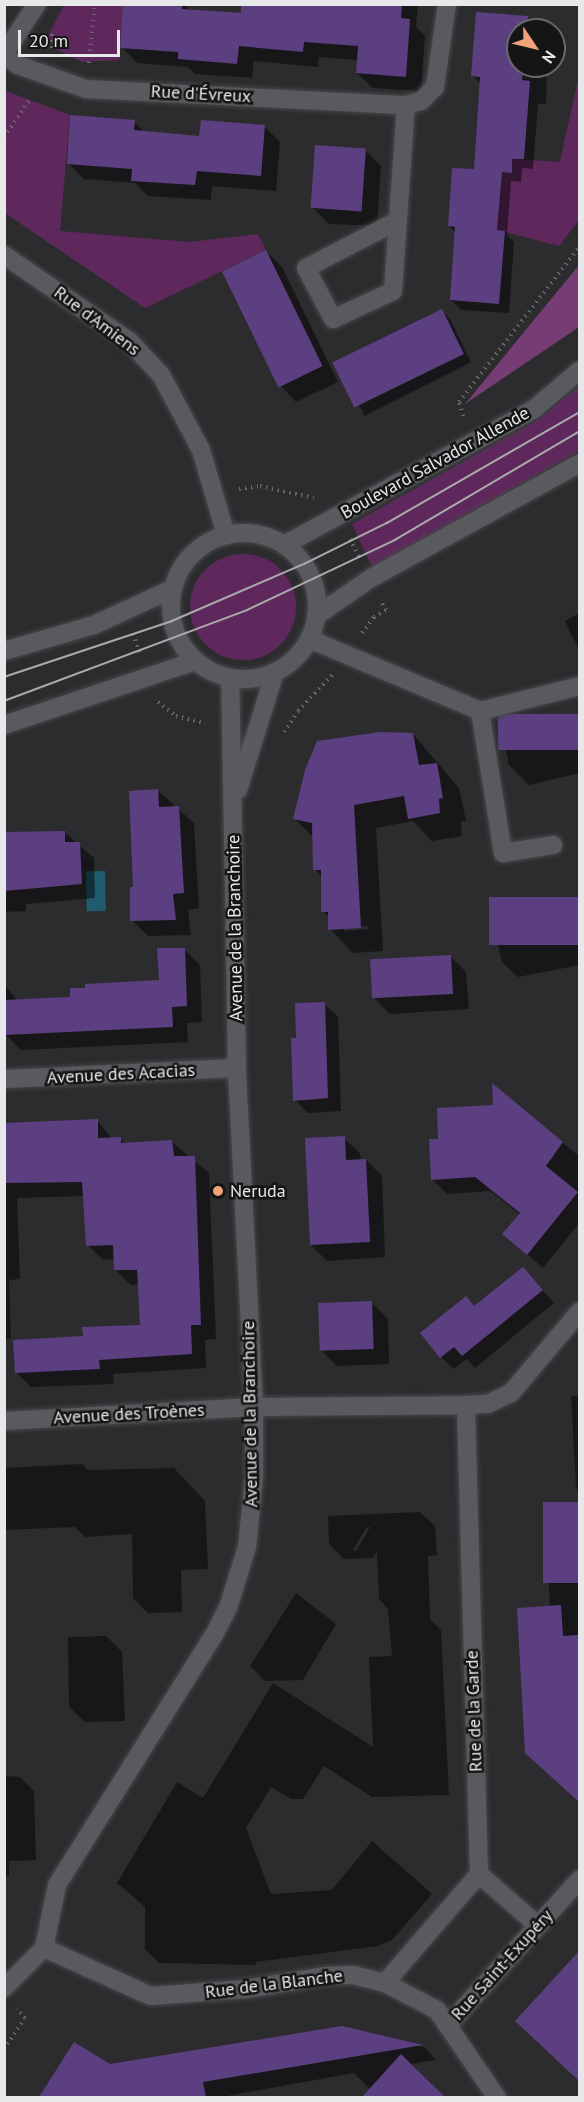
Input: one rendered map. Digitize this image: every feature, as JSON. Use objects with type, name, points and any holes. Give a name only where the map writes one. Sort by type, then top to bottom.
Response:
[{"type":"street","points":[[4,54],[38,4]]},
{"type":"street","points":[[397,221],[306,268],[333,319],[393,291],[406,105],[421,101],[435,87],[447,4]]},
{"type":"street","name":"Rue d'Évreux","points":[[4,54],[18,65],[86,89],[406,105]]},
{"type":"street","name":"Rue d'Amiens","points":[[4,255],[89,312],[149,361],[172,390],[189,422],[226,535]]},
{"type":"street","name":"Boulevard Salvador Allende","points":[[284,545],[534,409],[579,370]]},
{"type":"street","points":[[316,616],[370,578],[579,463]]},
{"type":"street","points":[[260,534],[284,545],[300,559],[312,579],[316,616],[309,639],[295,659],[261,678],[230,679],[195,661],[174,630],[172,589],[180,569],[194,552],[226,535],[260,534]]},
{"type":"street","points":[[4,651],[94,625],[172,589]]},
{"type":"street","points":[[309,639],[480,711],[579,686]]},
{"type":"street","points":[[4,725],[195,661]]},
{"type":"street","name":"Avenue de la Branchoire","points":[[233,806],[275,672]]},
{"type":"street","name":"Avenue de la Branchoire","points":[[44,1948],[57,1885],[228,1608],[247,1547],[252,1513],[254,1407],[237,1068],[230,679]]},
{"type":"street","points":[[480,711],[503,853],[553,845]]},
{"type":"street","name":"Avenue des Acacias","points":[[4,1079],[237,1068]]},
{"type":"street","points":[[254,1407],[488,1404],[511,1393],[579,1311]]},
{"type":"street","name":"Rue de la Garde","points":[[466,1404],[479,1874]]},
{"type":"street","name":"Avenue des Troènes","points":[[4,1421],[254,1407]]},
{"type":"street","points":[[385,1983],[479,1874],[537,1925]]},
{"type":"street","name":"Rue Saint-Exupéry","points":[[449,2024],[579,1878]]},
{"type":"street","points":[[8,1995],[44,1948]]},
{"type":"street","name":"Rue de la Blanche","points":[[44,1948],[152,1996],[246,1989],[325,1976],[353,1975],[385,1983],[422,2000],[449,2024],[497,2097]]},
{"type":"path","points":[[86,89],[95,4]]},
{"type":"path","points":[[4,137],[52,62],[52,23]]},
{"type":"path","points":[[463,416],[459,402],[579,246]]},
{"type":"path","points":[[215,497],[260,486],[327,500],[338,516]]},
{"type":"path","points":[[4,2049],[25,2018],[8,1995]]},
{"type":"shaded area","points":[[64,5],[123,5],[119,60],[82,62],[55,49],[48,36]]},
{"type":"shaded area","points":[[579,75],[579,220],[559,246],[497,230],[502,172],[512,172],[512,159],[560,162]]},
{"type":"shaded area","points":[[6,91],[70,115],[60,231],[189,242],[258,234],[266,250],[145,308],[5,213]]},
{"type":"shaded area","points":[[579,265],[579,327],[465,404]]},
{"type":"shaded area","points":[[578,387],[579,451],[372,567],[352,524],[536,421]]},
{"type":"shaded area","points":[[243,554],[263,558],[280,570],[292,587],[296,607],[292,627],[280,644],[263,656],[243,660],[223,656],[206,644],[194,627],[190,607],[194,587],[206,570],[223,558]]},
{"type":"water","points":[[86,871],[105,871],[106,911],[87,911]]},
{"type":"building","points":[[123,4],[182,4],[182,9],[241,13],[241,4],[402,4],[401,18],[410,19],[406,77],[356,73],[358,46],[304,42],[303,52],[239,46],[237,64],[178,59],[178,52],[120,48]]},
{"type":"building","points":[[476,12],[528,16],[528,18],[506,18],[506,78],[522,78],[522,80],[530,81],[524,159],[512,159],[512,173],[502,172],[497,230],[505,231],[499,304],[450,300],[455,227],[448,226],[452,168],[474,169],[480,77],[471,76]]},
{"type":"building","points":[[70,115],[135,120],[134,130],[199,136],[201,120],[265,125],[261,176],[197,171],[195,185],[131,181],[132,169],[67,164]]},
{"type":"building","points":[[315,145],[366,149],[361,211],[311,208]]},
{"type":"building","points":[[266,250],[323,366],[279,387],[222,271]]},
{"type":"building","points":[[442,309],[464,354],[354,407],[332,362]]},
{"type":"building","points":[[498,714],[579,714],[579,750],[498,750]]},
{"type":"building","points":[[380,732],[413,733],[419,765],[437,763],[443,798],[439,799],[440,813],[408,819],[404,796],[354,805],[361,928],[328,930],[328,912],[321,912],[321,870],[313,870],[312,823],[293,819],[305,770],[317,741]]},
{"type":"building","points":[[158,789],[159,807],[179,806],[184,893],[173,894],[176,920],[130,921],[130,887],[133,887],[129,791]]},
{"type":"building","points":[[65,831],[65,842],[80,842],[82,884],[4,891],[4,832]]},
{"type":"building","points":[[489,897],[579,897],[579,945],[489,945]]},
{"type":"building","points":[[157,948],[185,948],[187,1006],[172,1007],[173,1027],[4,1035],[4,1000],[70,997],[70,988],[85,988],[85,984],[159,980]]},
{"type":"building","points":[[451,955],[453,994],[372,998],[370,959]]},
{"type":"building","points":[[325,1002],[328,1098],[293,1101],[291,1038],[296,1038],[295,1003]]},
{"type":"building","points":[[492,1083],[563,1142],[546,1166],[578,1192],[527,1255],[502,1234],[520,1213],[475,1177],[431,1180],[429,1139],[438,1139],[437,1108],[493,1105]]},
{"type":"building","points":[[98,1119],[98,1138],[121,1137],[121,1143],[172,1140],[174,1156],[195,1156],[201,1325],[191,1325],[192,1354],[99,1360],[100,1369],[15,1373],[13,1340],[83,1336],[82,1327],[140,1325],[137,1270],[114,1270],[113,1245],[86,1246],[82,1182],[5,1183],[5,1123]]},
{"type":"building","points":[[345,1136],[346,1160],[366,1159],[370,1242],[310,1245],[305,1138]]},
{"type":"building","points":[[523,1267],[543,1290],[462,1356],[454,1347],[440,1358],[420,1333],[466,1296],[474,1306]]},
{"type":"building","points":[[372,1301],[374,1349],[320,1351],[318,1303]]},
{"type":"building","points":[[543,1502],[579,1502],[579,1583],[543,1583]]},
{"type":"building","points":[[561,1605],[563,1636],[578,1635],[579,1802],[525,1753],[517,1608]]},
{"type":"building","points":[[579,1951],[579,2081],[515,2021]]},
{"type":"building","points":[[342,2026],[423,2045],[203,2082],[206,2097],[39,2097],[74,2042],[110,2064]]},
{"type":"building","points":[[401,2054],[417,2070],[445,2097],[362,2097]]},
{"type":"tram line","points":[[4,677],[172,621],[304,564],[387,523],[580,412]]},
{"type":"tram line","points":[[4,701],[247,610],[395,540],[580,431]]},
{"type":"place","name":"Neruda","points":[[218,1191]]}]
